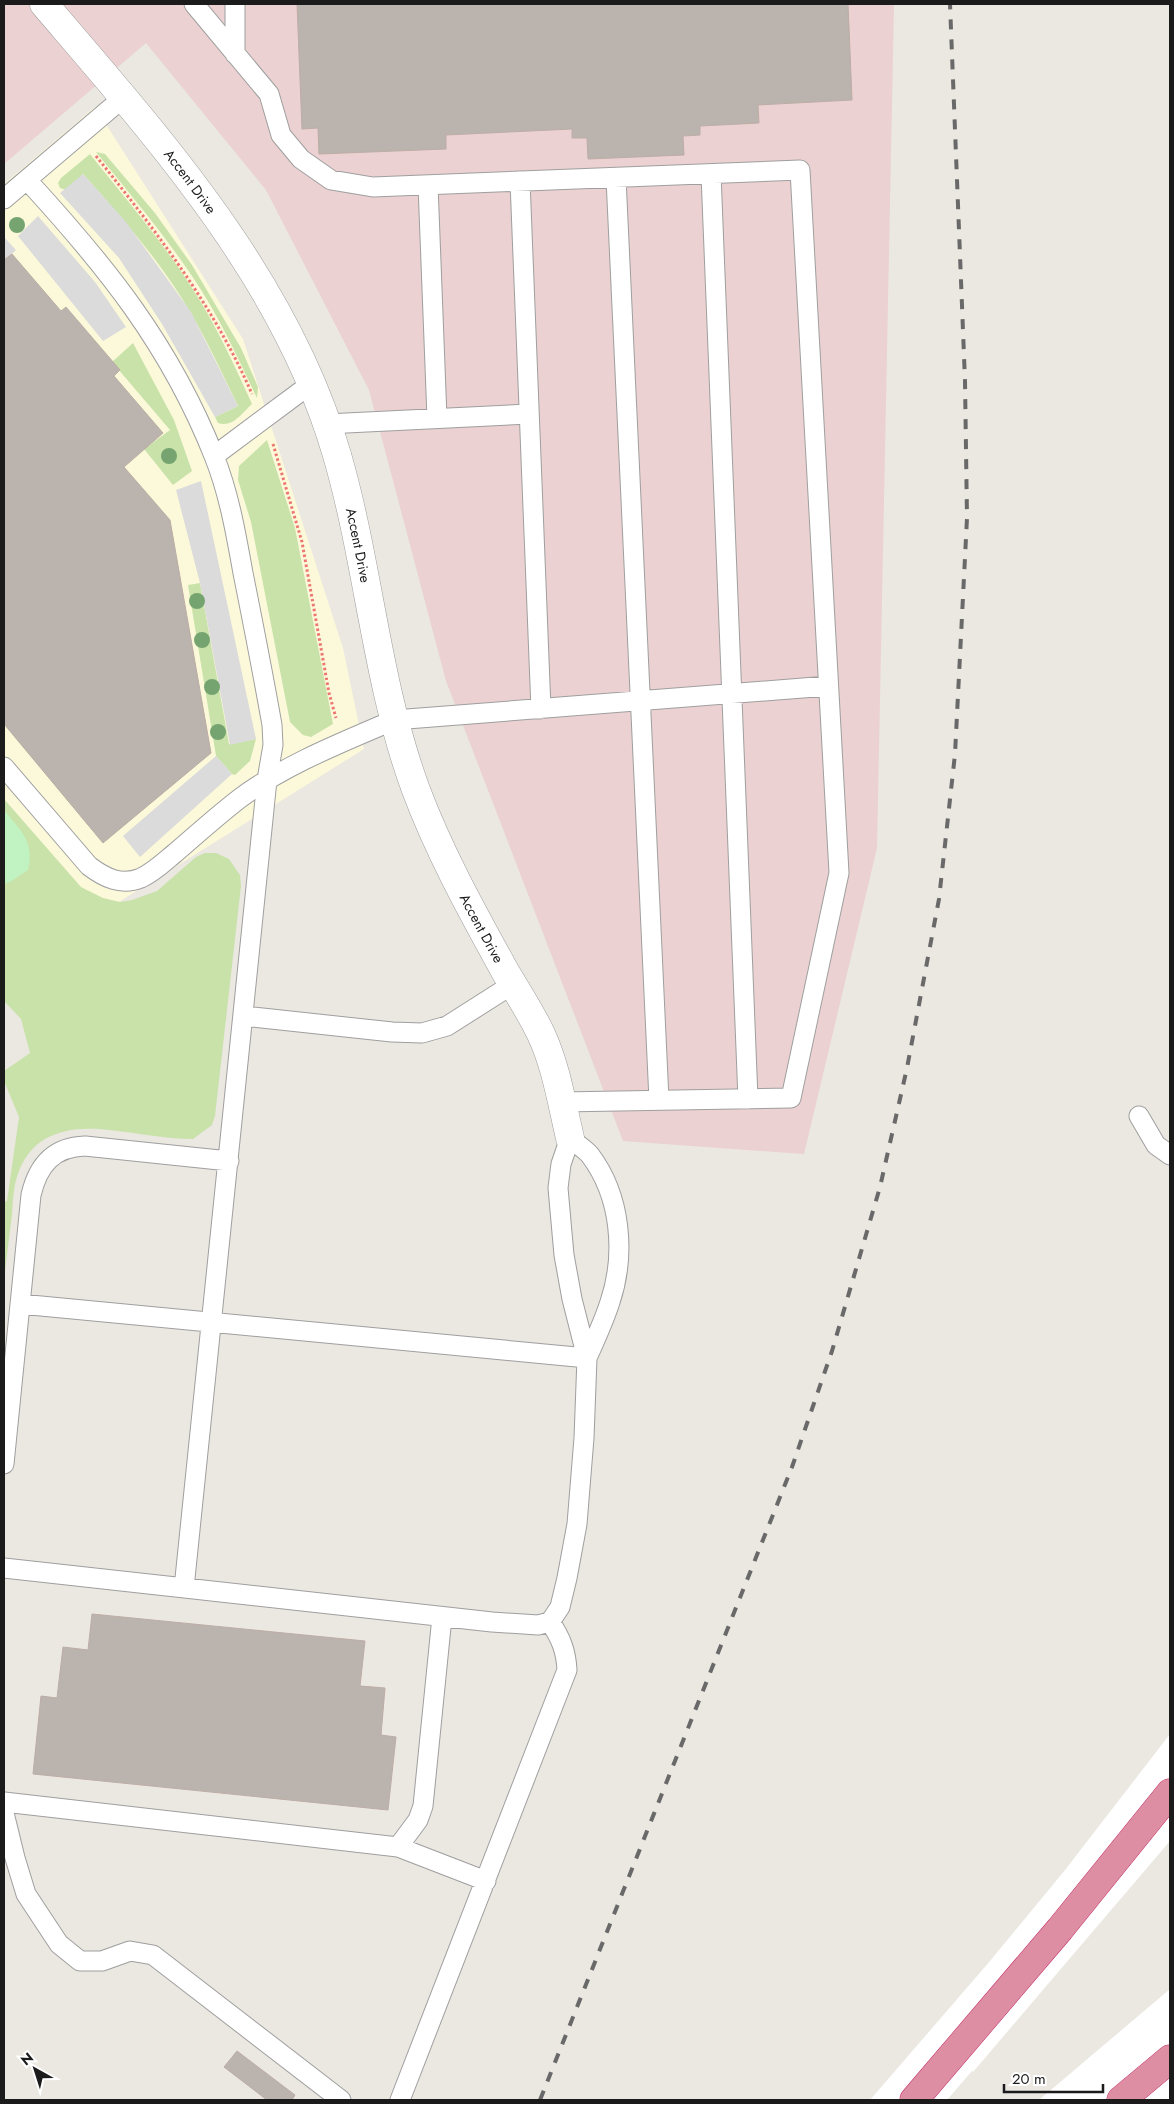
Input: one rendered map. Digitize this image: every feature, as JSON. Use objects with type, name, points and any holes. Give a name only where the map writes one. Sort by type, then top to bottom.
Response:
[{"type":"highway","points":[[914,2100],[1060,1929],[1167,1798]]},
{"type":"highway","points":[[1121,2100],[1170,2059]]},
{"type":"street","name":"Accent Drive","points":[[44,4],[160,139],[203,196],[246,261],[286,329],[312,382],[336,451],[353,514],[399,742],[435,838],[454,878],[542,1036],[570,1138]]},
{"type":"lane","points":[[194,4],[269,94],[282,135],[301,159],[331,180],[373,187],[800,170],[839,873],[791,1098],[561,1102]]},
{"type":"lane","points":[[235,4],[235,54]]},
{"type":"lane","points":[[4,199],[124,97]]},
{"type":"lane","points":[[711,174],[748,1099]]},
{"type":"lane","points":[[616,178],[659,1100]]},
{"type":"lane","points":[[26,180],[92,253],[120,287],[148,327],[171,364],[214,456],[234,528],[272,724],[273,745],[184,1588]]},
{"type":"lane","points":[[520,181],[541,708]]},
{"type":"lane","points":[[428,185],[437,418]]},
{"type":"lane","points":[[214,456],[312,382]]},
{"type":"lane","points":[[326,424],[529,414]]},
{"type":"lane","points":[[4,767],[89,866],[101,875],[125,882],[142,877],[157,868],[239,799],[268,780],[341,743],[394,720],[828,686]]},
{"type":"lane","points":[[244,1016],[392,1032],[422,1033],[447,1026],[513,984]]},
{"type":"lane","points":[[1139,1116],[1156,1145],[1170,1155]]},
{"type":"lane","points":[[4,1568],[442,1617],[526,1625],[550,1622],[560,1607],[577,1524],[584,1438],[587,1358],[572,1298],[559,1211],[560,1164],[570,1138],[589,1154],[602,1174],[612,1197],[620,1239],[618,1266],[610,1301],[587,1358]]},
{"type":"lane","points":[[4,1464],[34,1181],[39,1170],[60,1151],[72,1146],[229,1161]]},
{"type":"lane","points":[[20,1304],[587,1358]]},
{"type":"lane","points":[[398,1847],[418,1820],[422,1806],[442,1617]]},
{"type":"lane","points":[[400,2100],[567,1670],[566,1654],[560,1638],[550,1622]]},
{"type":"lane","points":[[4,1802],[398,1847],[486,1881]]},
{"type":"lane","points":[[4,1812],[12,1849],[26,1894],[58,1944],[80,1961],[102,1961],[130,1951],[153,1955],[340,2100]]},
{"type":"shaded area","points":[[4,4],[894,4],[877,848],[804,1154],[623,1141],[446,681],[369,390],[266,190],[146,43],[4,164]]},
{"type":"shaded area","points":[[95,107],[243,339],[343,648],[364,749],[5,973],[4,184]]},
{"type":"shaded area","points":[[83,174],[126,222],[191,312],[238,406],[215,417],[162,324],[119,258],[60,193]]},
{"type":"shaded area","points":[[38,216],[95,282],[126,327],[103,341],[18,236]]},
{"type":"shaded area","points":[[4,237],[16,250],[4,261]]},
{"type":"shaded area","points":[[201,481],[256,739],[230,745],[200,583],[176,490]]},
{"type":"shaded area","points":[[216,756],[232,774],[140,857],[123,836]]},
{"type":"green space","points":[[96,152],[105,154],[155,213],[192,265],[241,348],[258,387],[257,398],[219,320],[192,276],[158,229]]},
{"type":"green space","points":[[90,154],[168,253],[201,302],[217,330],[252,404],[233,422],[218,423],[215,417],[238,406],[197,323],[159,265],[122,218],[83,174],[66,190],[60,188],[58,183],[61,178]]},
{"type":"green space","points":[[133,343],[174,420],[192,471],[173,485],[144,449],[170,430],[112,362]]},
{"type":"green space","points":[[267,440],[295,528],[333,724],[311,737],[303,735],[290,722],[251,522],[238,480],[239,466]]},
{"type":"green space","points":[[200,583],[229,744],[256,739],[250,761],[235,775],[216,756],[188,585]]},
{"type":"green space","points":[[4,799],[81,887],[103,898],[120,902],[132,900],[157,891],[196,857],[205,853],[216,853],[229,859],[240,875],[241,886],[215,1116],[212,1125],[193,1139],[84,1129],[59,1133],[38,1144],[22,1164],[16,1182],[4,1279],[4,1202],[7,1201],[19,1117],[4,1081],[4,1071],[30,1053],[21,1019],[4,1001]]},
{"type":"green space","points":[[4,810],[25,837],[30,852],[30,860],[28,870],[4,884]]},
{"type":"pier","points":[[1170,1734],[1170,1841],[947,2100],[870,2100],[990,1961],[1065,1870]]},
{"type":"pier","points":[[1170,1989],[1170,2100],[1039,2100]]},
{"type":"building","points":[[297,4],[848,4],[852,100],[758,105],[759,123],[700,126],[700,135],[683,136],[684,155],[588,159],[587,138],[572,138],[572,129],[446,135],[446,149],[319,154],[318,128],[302,129]]},
{"type":"building","points":[[12,254],[61,311],[66,307],[120,370],[114,376],[163,433],[124,467],[170,520],[211,753],[103,843],[4,724],[4,260]]},
{"type":"building","points":[[92,1614],[365,1641],[360,1686],[385,1688],[381,1735],[396,1737],[388,1810],[33,1774],[41,1696],[57,1698],[63,1647],[88,1650]]},
{"type":"building","points":[[237,2051],[295,2095],[292,2100],[267,2100],[224,2067]]},
{"type":"railway","points":[[540,2100],[792,1467],[832,1351],[880,1187],[907,1068],[939,899],[955,754],[967,518],[965,381],[950,4]]}]
